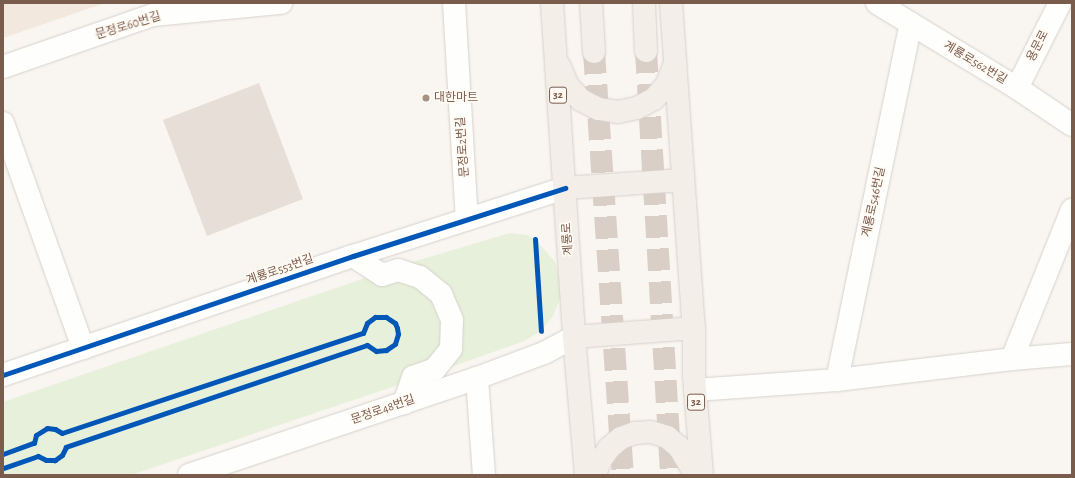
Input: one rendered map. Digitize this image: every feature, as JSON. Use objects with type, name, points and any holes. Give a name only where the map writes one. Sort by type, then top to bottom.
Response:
[{"type":"main road","name":"계룡로","points":[[552,3],[574,337],[586,475]]},
{"type":"main road","points":[[591,3],[594,52]]},
{"type":"main road","points":[[644,3],[646,51]]},
{"type":"main road","name":"32","points":[[671,3],[694,328],[695,390],[702,475]]},
{"type":"main road","points":[[555,52],[568,86],[581,100],[599,109],[618,112],[637,108],[654,99],[667,84],[674,67],[674,47]]},
{"type":"main road","points":[[565,188],[683,180]]},
{"type":"main road","points":[[574,337],[694,328]]},
{"type":"main road","points":[[595,475],[600,461],[609,448],[621,438],[635,433],[651,432],[667,437],[680,446],[696,475]]},
{"type":"street","name":"문정로60번길","points":[[3,67],[153,9],[281,3]]},
{"type":"street","name":"문정로2번길","points":[[454,3],[467,219]]},
{"type":"street","name":"계룡로562번길","points":[[877,3],[1017,88],[1072,126]]},
{"type":"street","name":"용문로","points":[[1017,88],[1060,3]]},
{"type":"street","name":"계룡로546번길","points":[[837,380],[911,24]]},
{"type":"street","points":[[3,123],[83,348]]},
{"type":"street","name":"계룡로553번길","points":[[3,375],[353,256],[565,188]]},
{"type":"street","points":[[1012,359],[1072,210]]},
{"type":"street","points":[[353,256],[382,275],[398,270],[420,277],[441,294],[452,320],[451,349],[435,369],[413,377],[404,403]]},
{"type":"street","name":"문정로48번길","points":[[189,475],[477,378],[544,353],[574,337]]},
{"type":"street","points":[[695,390],[837,380],[1012,359],[1072,354]]},
{"type":"street","points":[[477,378],[484,475]]},
{"type":"shaded area","points":[[3,3],[105,3],[3,38]]},
{"type":"green space","points":[[510,233],[527,235],[535,239],[555,262],[560,280],[560,299],[553,316],[541,331],[524,341],[443,370],[131,475],[3,475],[3,402],[406,264]]},
{"type":"building","points":[[259,83],[303,199],[207,236],[163,120]]},
{"type":"tunnel","points":[[646,51],[671,475]]},
{"type":"tunnel","points":[[594,52],[623,475]]},
{"type":"cycle path","points":[[3,375],[353,256],[565,188]]},
{"type":"cycle path","points":[[535,239],[541,331]]},
{"type":"cycle path","points":[[3,454],[34,443],[36,435],[47,428],[55,429],[62,433],[363,333],[367,323],[375,317],[386,317],[395,323],[397,328],[398,334],[395,344],[386,350],[376,351],[367,345],[66,447],[62,455],[55,460],[46,460],[38,456],[3,468]]},
{"type":"place","name":"대한마트","points":[[426,98]]}]
